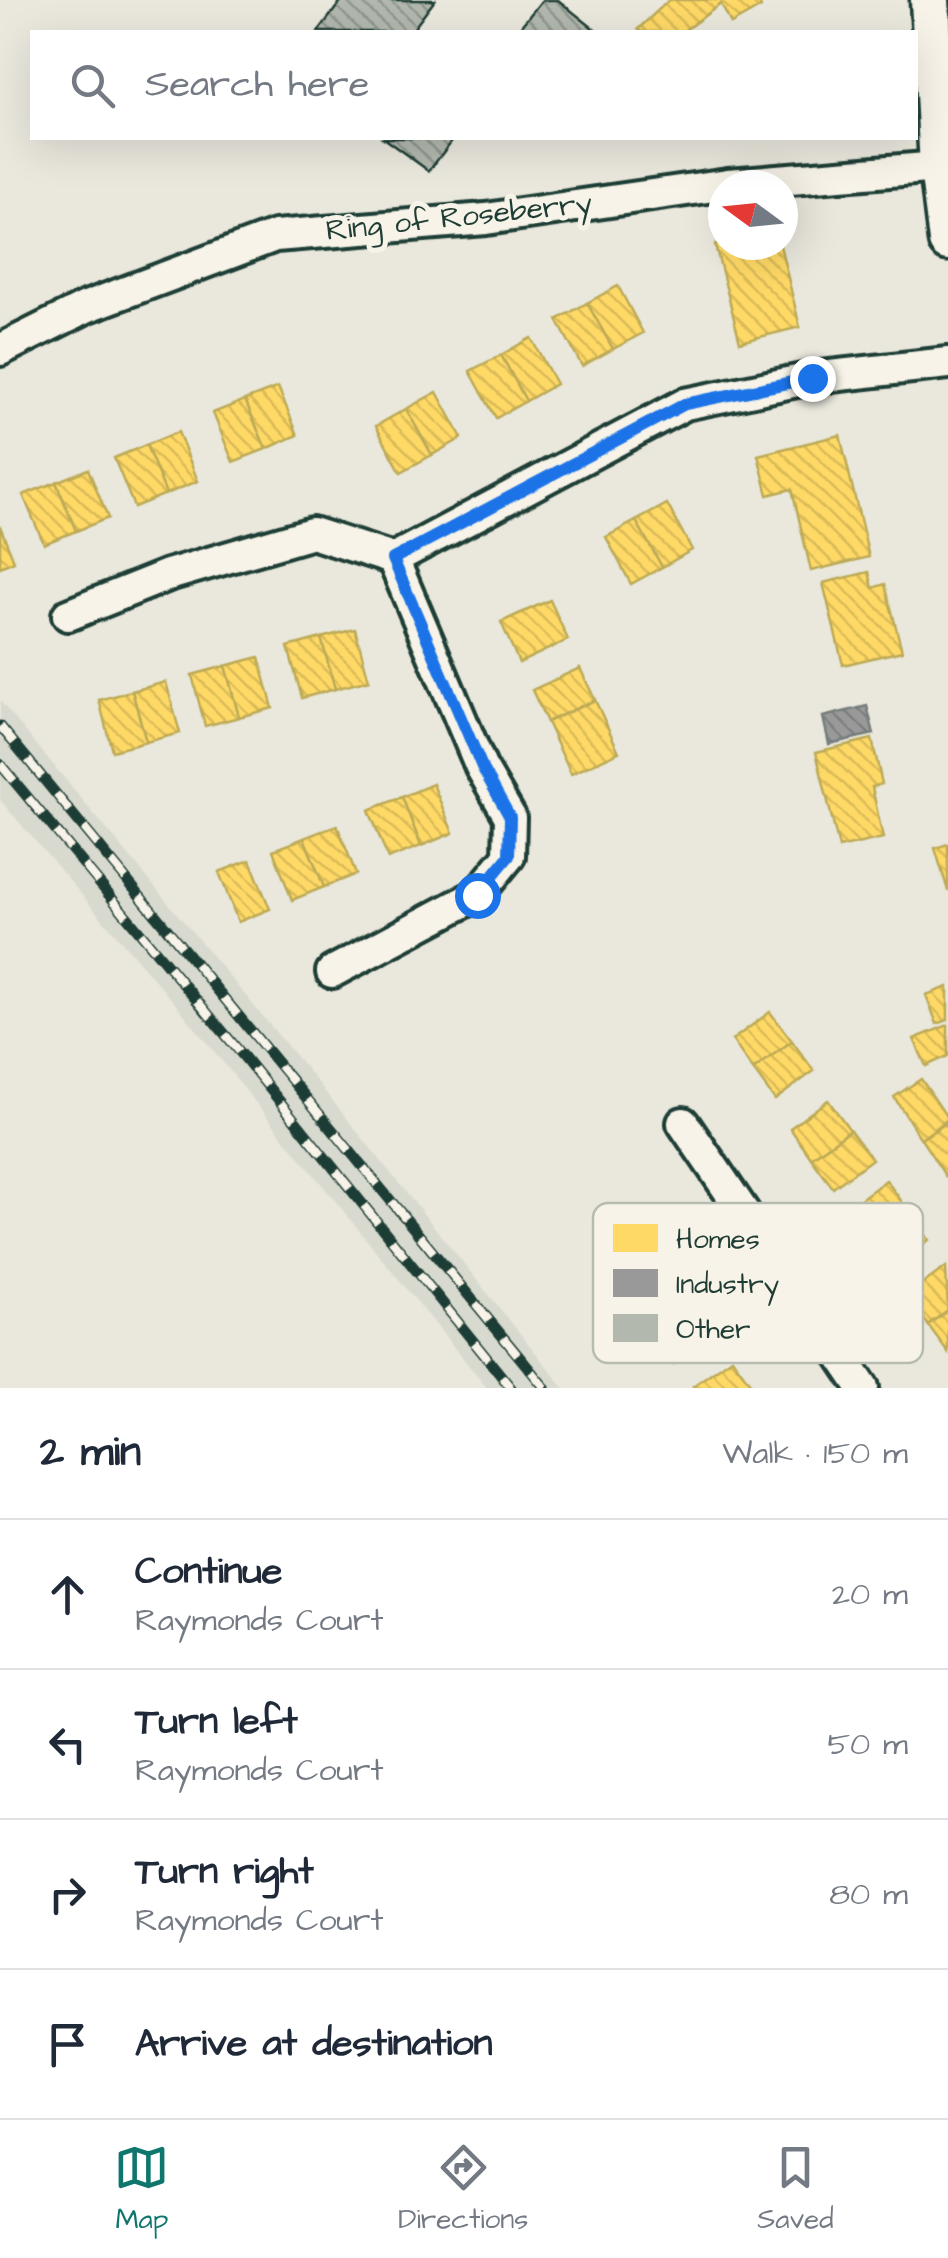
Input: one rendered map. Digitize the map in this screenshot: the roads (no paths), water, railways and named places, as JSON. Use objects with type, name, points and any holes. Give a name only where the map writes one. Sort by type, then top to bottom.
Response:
[{"type":"street","points":[[930,0],[939,166],[948,241]]},
{"type":"street","name":"Ring of Roseberry","points":[[0,350],[86,307],[275,236],[486,218],[728,184],[939,166]]},
{"type":"street","points":[[68,615],[168,575],[312,533],[393,559],[685,404],[812,378],[948,363]]},
{"type":"street","points":[[332,972],[477,895],[509,856],[510,817],[482,767],[393,559]]},
{"type":"street","points":[[683,1123],[738,1203]]},
{"type":"street","points":[[847,1363],[864,1388]]},
{"type":"railway","points":[[0,726],[545,1388]]},
{"type":"railway","points":[[0,764],[244,1057],[511,1388]]}]
